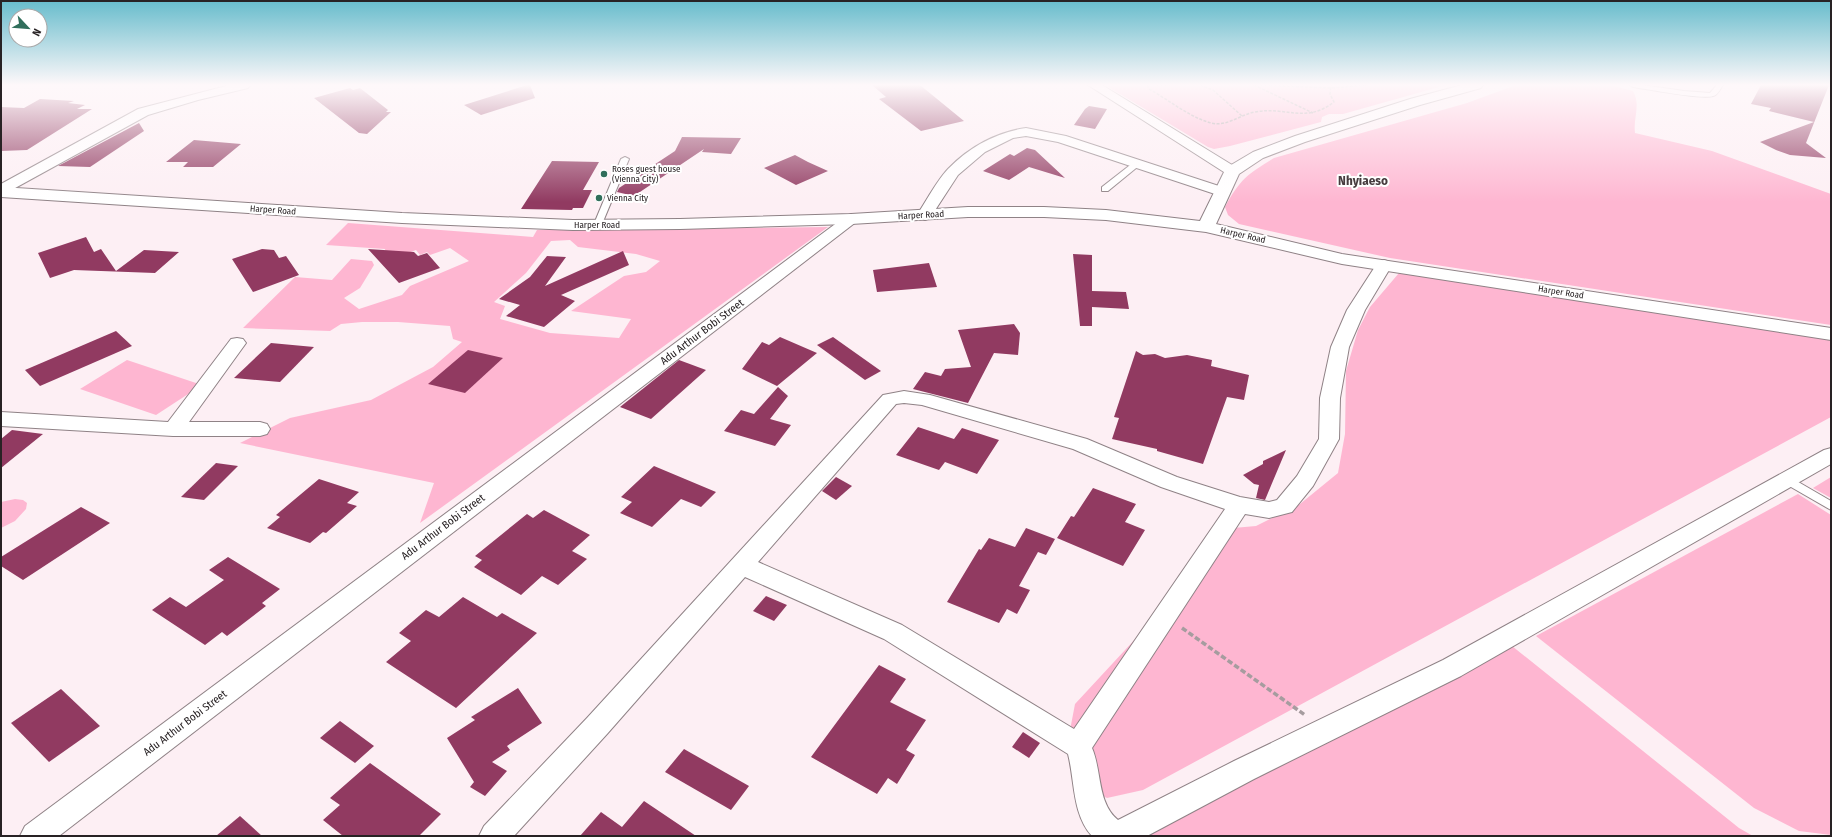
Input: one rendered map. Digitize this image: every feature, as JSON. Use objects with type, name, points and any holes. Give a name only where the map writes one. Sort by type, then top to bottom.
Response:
[{"type":"main road","points":[[1206,227],[1232,170],[1258,155],[1300,139],[1346,124]]},
{"type":"main road","name":"Harper Road","points":[[1,191],[402,218],[573,225],[680,224],[851,219],[968,212],[1044,212],[1106,215],[1206,227],[1342,259],[1831,334]]},
{"type":"street","points":[[1,191],[118,124]]},
{"type":"street","points":[[1158,124],[1232,170]]},
{"type":"street","points":[[925,215],[953,172],[980,149],[1010,134],[1026,132],[1045,135],[1222,192]]},
{"type":"street","name":"Adu Arthur Bobi Street","points":[[36,836],[851,219]]},
{"type":"street","points":[[494,836],[597,726],[890,399],[904,397],[923,399],[1080,444],[1169,482],[1239,506],[1269,510],[1284,506],[1305,481],[1329,439],[1330,398],[1340,347],[1356,310],[1384,265]]},
{"type":"street","points":[[173,429],[237,343]]},
{"type":"street","points":[[1,419],[114,427],[173,429],[260,428]]},
{"type":"street","points":[[1117,836],[1244,770],[1452,668],[1831,455]]},
{"type":"street","points":[[1078,746],[1239,506]]},
{"type":"street","points":[[741,565],[893,632],[1078,746],[1085,766],[1094,812],[1100,823],[1114,836]]},
{"type":"lane","points":[[598,224],[625,159]]},
{"type":"lane","points":[[1105,189],[1137,164]]},
{"type":"lane","points":[[1788,480],[1831,506]]},
{"type":"path","points":[[1165,616],[1327,730]]},
{"type":"shaded area","points":[[1170,124],[1313,124],[1230,146],[1214,149],[1208,147]]},
{"type":"shaded area","points":[[1393,124],[1635,124],[1635,133],[1712,151],[1831,194],[1831,325],[1390,258],[1239,224],[1228,215],[1225,207],[1235,190],[1245,178],[1257,168],[1274,158]]},
{"type":"shaded area","points":[[348,223],[533,237],[537,230],[828,227],[420,523],[434,483],[240,443],[290,418],[371,400],[433,367],[462,342],[453,339],[450,326],[398,322],[362,322],[341,324],[330,331],[243,328],[295,277],[332,280],[351,259],[372,261],[374,265],[360,288],[344,298],[359,309],[402,295],[410,286],[469,261],[450,248],[430,255],[427,252],[420,255],[416,250],[392,259],[387,259],[385,249],[326,245]],"holes":[[[570,240],[578,247],[636,254],[660,261],[646,272],[624,276],[571,311],[631,319],[619,338],[550,333],[500,319],[505,306],[494,302],[526,273],[551,241]]]},
{"type":"shaded area","points":[[1399,273],[1831,339],[1831,417],[1143,790],[1107,798],[1075,783],[1067,746],[1075,704],[1163,609],[1222,529],[1256,526],[1300,504],[1338,473],[1345,434],[1346,371],[1358,330],[1370,307]]},
{"type":"shaded area","points":[[127,360],[202,385],[156,415],[80,389]]},
{"type":"shaded area","points":[[1831,477],[1831,498],[1813,488]]},
{"type":"shaded area","points":[[1798,494],[1831,515],[1831,835],[1799,831],[1754,808],[1536,636]]},
{"type":"shaded area","points":[[15,499],[23,500],[27,503],[26,509],[15,521],[1,528],[1,502]]},
{"type":"shaded area","points":[[1512,646],[1739,828],[1753,836],[1137,836]]},
{"type":"building","points":[[1,124],[68,124],[27,150],[1,151]]},
{"type":"building","points":[[137,124],[140,124],[144,131],[90,167],[58,166]]},
{"type":"building","points":[[348,124],[378,124],[367,134],[359,133]]},
{"type":"building","points":[[912,124],[951,124],[921,131]]},
{"type":"building","points":[[1075,124],[1098,124],[1095,129]]},
{"type":"building","points":[[1808,124],[1814,124],[1806,143],[1826,158],[1790,155],[1760,142]]},
{"type":"building","points":[[682,137],[741,138],[731,154],[702,152],[704,149],[634,196],[617,192],[619,188],[675,151]]},
{"type":"building","points":[[194,140],[241,144],[213,167],[183,167],[188,162],[166,162]]},
{"type":"building","points":[[1027,148],[1035,150],[1065,178],[1029,167],[1009,180],[983,171],[1010,154],[1014,156]]},
{"type":"building","points":[[795,155],[828,171],[796,185],[764,168]]},
{"type":"building","points":[[552,161],[599,162],[583,190],[592,190],[583,208],[573,208],[572,210],[521,209]]},
{"type":"building","points":[[86,237],[94,252],[101,249],[116,271],[144,250],[179,252],[155,273],[74,270],[50,278],[38,253]]},
{"type":"building","points":[[262,249],[274,250],[279,258],[286,256],[299,275],[253,292],[232,259]]},
{"type":"building","points":[[368,249],[414,252],[418,256],[427,253],[440,268],[399,283]]},
{"type":"building","points":[[623,251],[629,265],[561,295],[575,301],[544,327],[506,316],[520,305],[499,299],[530,277],[547,256],[566,257],[545,286]]},
{"type":"building","points":[[1073,254],[1092,255],[1092,291],[1126,292],[1129,309],[1092,307],[1092,326],[1080,326]]},
{"type":"building","points":[[929,263],[937,287],[877,292],[873,270]]},
{"type":"building","points":[[1014,324],[1020,333],[1018,355],[994,353],[968,403],[913,389],[925,372],[941,376],[945,369],[971,367],[958,330]]},
{"type":"building","points":[[116,331],[132,346],[40,386],[25,370]]},
{"type":"building","points":[[780,337],[817,353],[777,386],[742,369],[762,342],[769,345]]},
{"type":"building","points":[[833,337],[881,371],[865,380],[817,345]]},
{"type":"building","points":[[271,343],[314,347],[280,382],[234,378]]},
{"type":"building","points":[[468,350],[503,358],[465,393],[428,384]]},
{"type":"building","points":[[1136,351],[1143,355],[1155,354],[1165,358],[1187,355],[1212,360],[1211,366],[1249,375],[1244,400],[1227,397],[1203,464],[1157,451],[1157,449],[1112,439],[1119,418],[1114,417]]},
{"type":"building","points":[[679,360],[706,370],[651,419],[620,407]]},
{"type":"building","points":[[778,387],[788,396],[770,419],[791,425],[775,446],[724,431],[741,410],[754,414]]},
{"type":"building","points":[[918,427],[954,439],[962,428],[999,440],[977,474],[945,462],[939,470],[896,455]]},
{"type":"building","points":[[12,430],[43,434],[1,468],[1,439]]},
{"type":"building","points":[[1286,450],[1265,500],[1256,498],[1259,485],[1254,484],[1243,475],[1263,464],[1263,461]]},
{"type":"building","points":[[216,463],[238,466],[204,500],[181,497]]},
{"type":"building","points":[[654,466],[716,492],[701,507],[681,499],[652,527],[620,513],[632,502],[621,497]]},
{"type":"building","points":[[836,477],[852,486],[836,500],[822,491]]},
{"type":"building","points":[[319,479],[359,492],[347,503],[357,506],[326,533],[323,532],[310,543],[267,528],[280,517],[276,515]]},
{"type":"building","points":[[1093,488],[1136,504],[1125,522],[1145,530],[1123,566],[1057,538],[1071,516],[1074,517]]},
{"type":"building","points":[[81,507],[110,523],[23,580],[1,566],[1,557]]},
{"type":"building","points":[[544,510],[590,535],[572,551],[587,559],[558,585],[542,576],[521,595],[474,567],[482,560],[475,556],[527,514],[533,518]]},
{"type":"building","points":[[1026,528],[1055,539],[1046,555],[1038,552],[1019,586],[1030,590],[1017,614],[1007,609],[999,623],[947,602],[979,549],[981,550],[989,538],[1015,547]]},
{"type":"building","points":[[228,557],[280,589],[262,603],[266,606],[227,636],[222,632],[205,645],[152,610],[170,597],[186,607],[224,580],[209,570]]},
{"type":"building","points":[[766,596],[787,605],[774,621],[753,611]]},
{"type":"building","points":[[463,597],[497,617],[502,613],[537,633],[456,708],[386,662],[411,641],[399,633],[426,610],[439,617]]},
{"type":"building","points":[[879,665],[906,679],[890,702],[926,720],[906,750],[915,755],[897,784],[888,778],[877,794],[811,757]]},
{"type":"building","points":[[518,688],[542,723],[507,746],[510,750],[492,762],[507,771],[485,796],[470,787],[474,782],[447,738],[475,720],[471,717]]},
{"type":"building","points":[[61,689],[100,726],[49,762],[11,723]]},
{"type":"building","points":[[340,721],[374,746],[355,763],[320,738]]},
{"type":"building","points":[[1023,732],[1040,743],[1029,758],[1012,747]]},
{"type":"building","points":[[684,749],[749,786],[731,810],[665,772]]},
{"type":"building","points":[[370,763],[441,814],[419,836],[343,836],[323,820],[340,805],[330,798]]},
{"type":"building","points":[[644,801],[696,836],[580,836],[601,812],[622,827]]},
{"type":"building","points":[[240,816],[262,836],[216,836]]},
{"type":"place","name":"Roses guest house (Vienna City)","points":[[604,174]]},
{"type":"place","name":"Vienna City","points":[[599,198]]},
{"type":"district","name":"Nhyiaeso","points":[[1363,180]]}]
